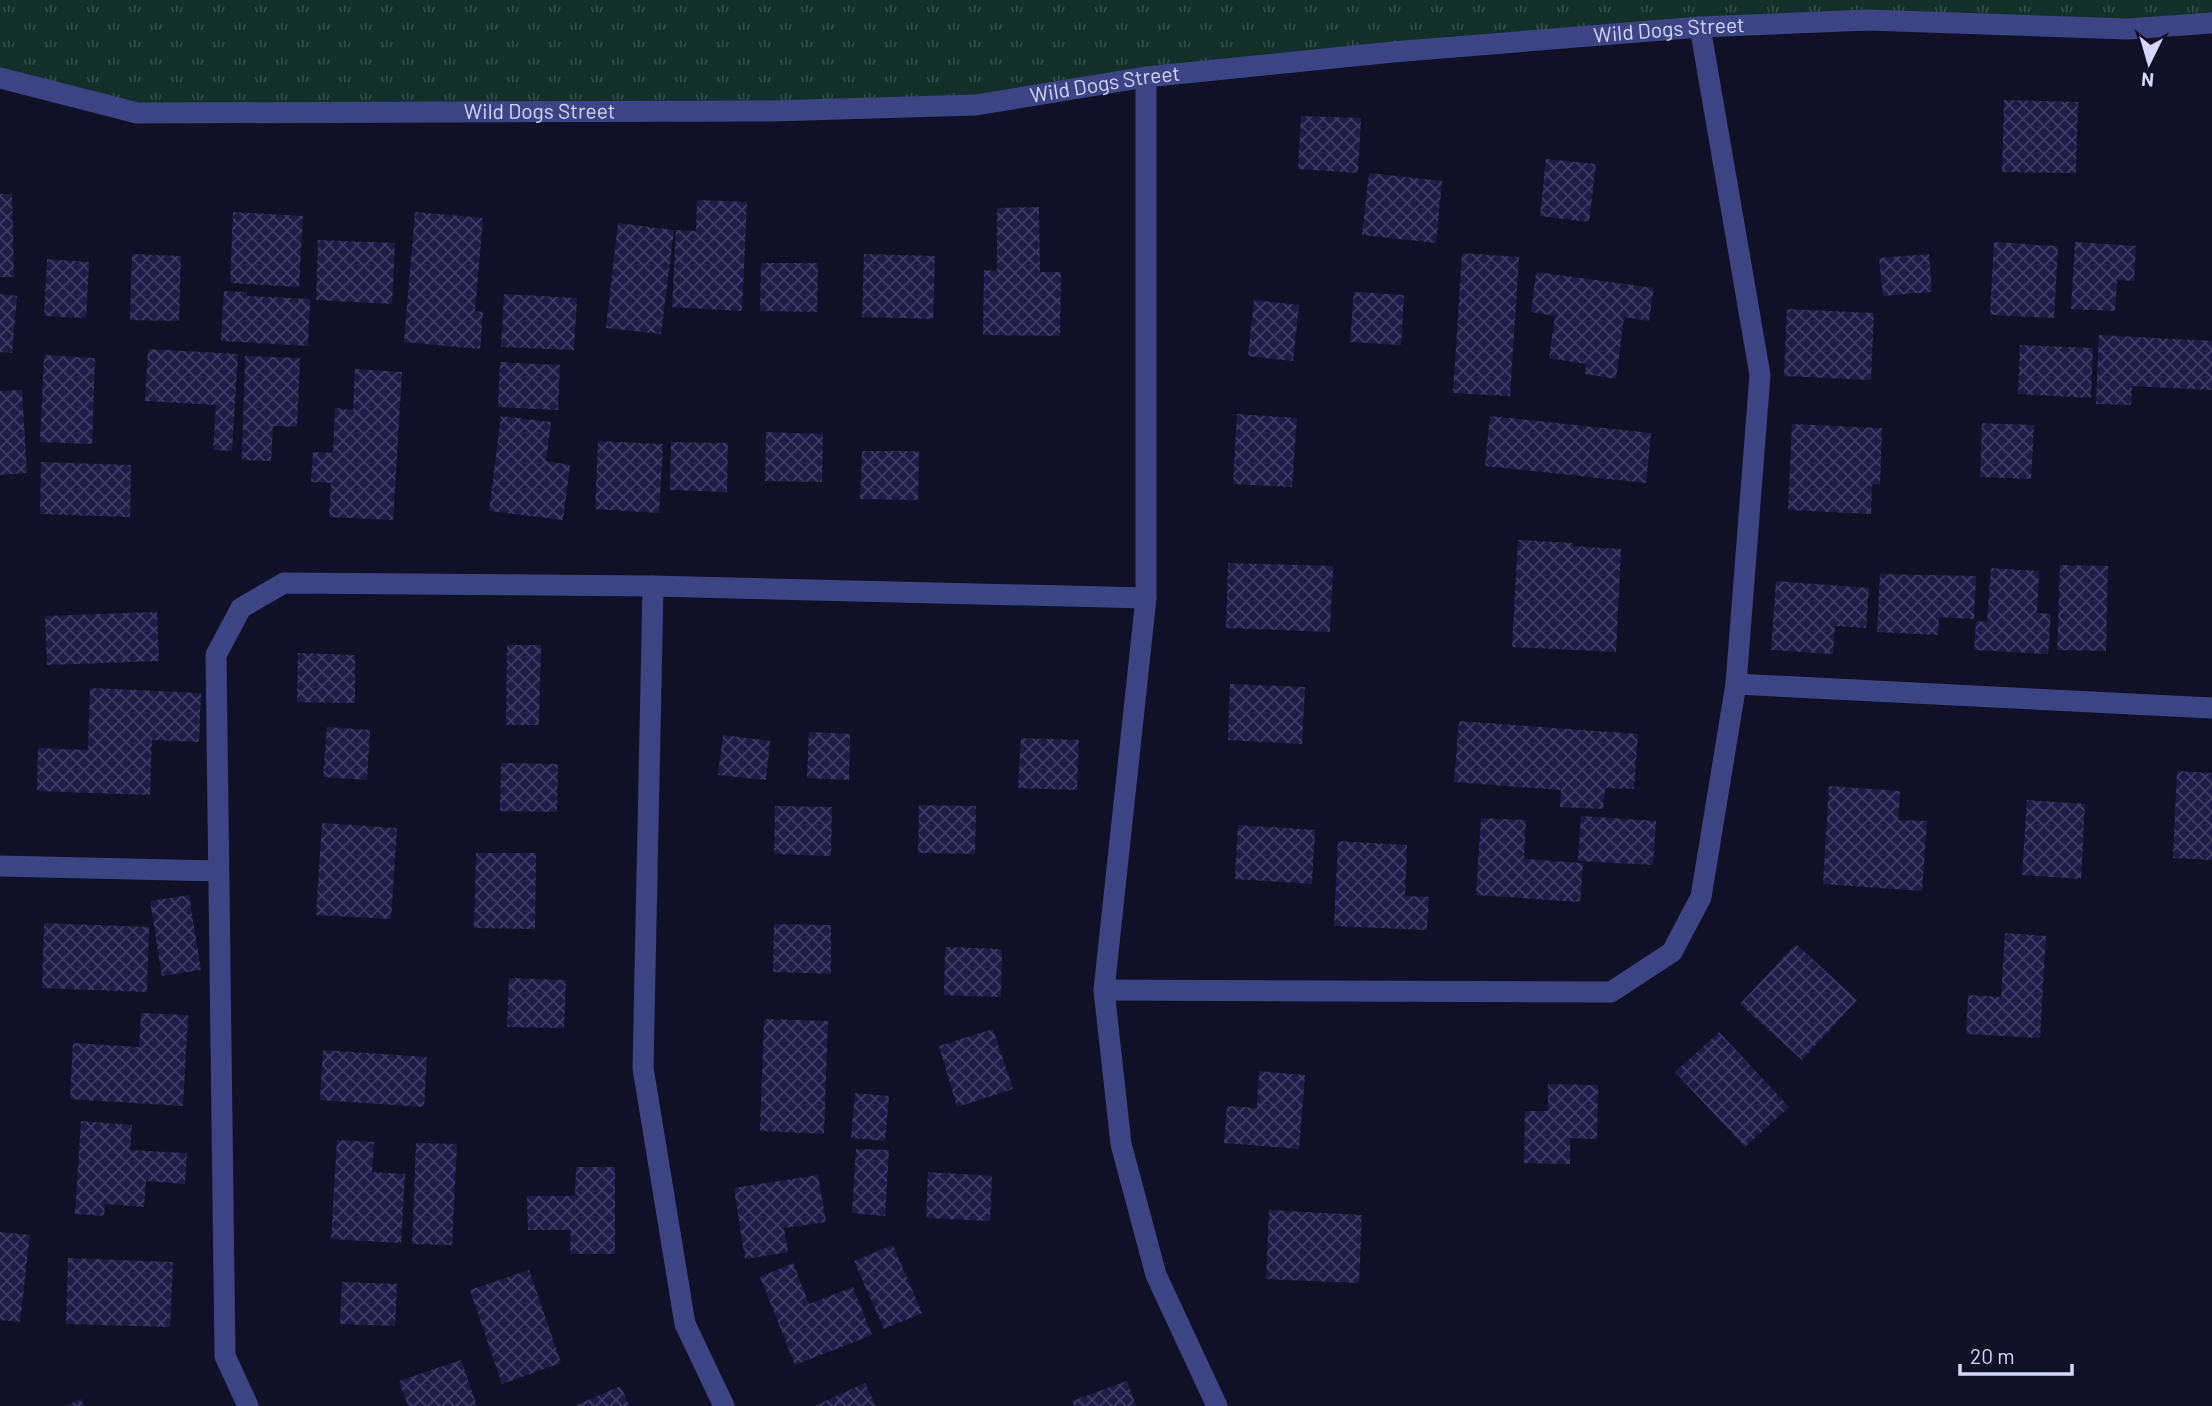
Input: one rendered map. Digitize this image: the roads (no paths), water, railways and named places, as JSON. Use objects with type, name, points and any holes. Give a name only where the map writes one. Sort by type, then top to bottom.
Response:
[{"type":"street","name":"Wild Dogs Street","points":[[0,78],[137,113],[771,111],[962,106],[1146,77],[1393,52],[1700,27],[1868,20],[2128,29],[2212,23]]},
{"type":"street","points":[[1104,990],[1611,992],[1672,952],[1701,897],[1736,684],[1760,375],[1700,27]]},
{"type":"street","points":[[1146,77],[1146,597],[1104,990],[1121,1144],[1156,1275],[1217,1406]]},
{"type":"street","points":[[248,1406],[225,1356],[216,656],[242,608],[284,583],[653,586],[1146,597]]},
{"type":"street","points":[[653,586],[643,1068],[685,1324],[724,1406]]},
{"type":"street","points":[[1736,684],[2212,708]]},
{"type":"street","points":[[0,866],[218,871]]}]
